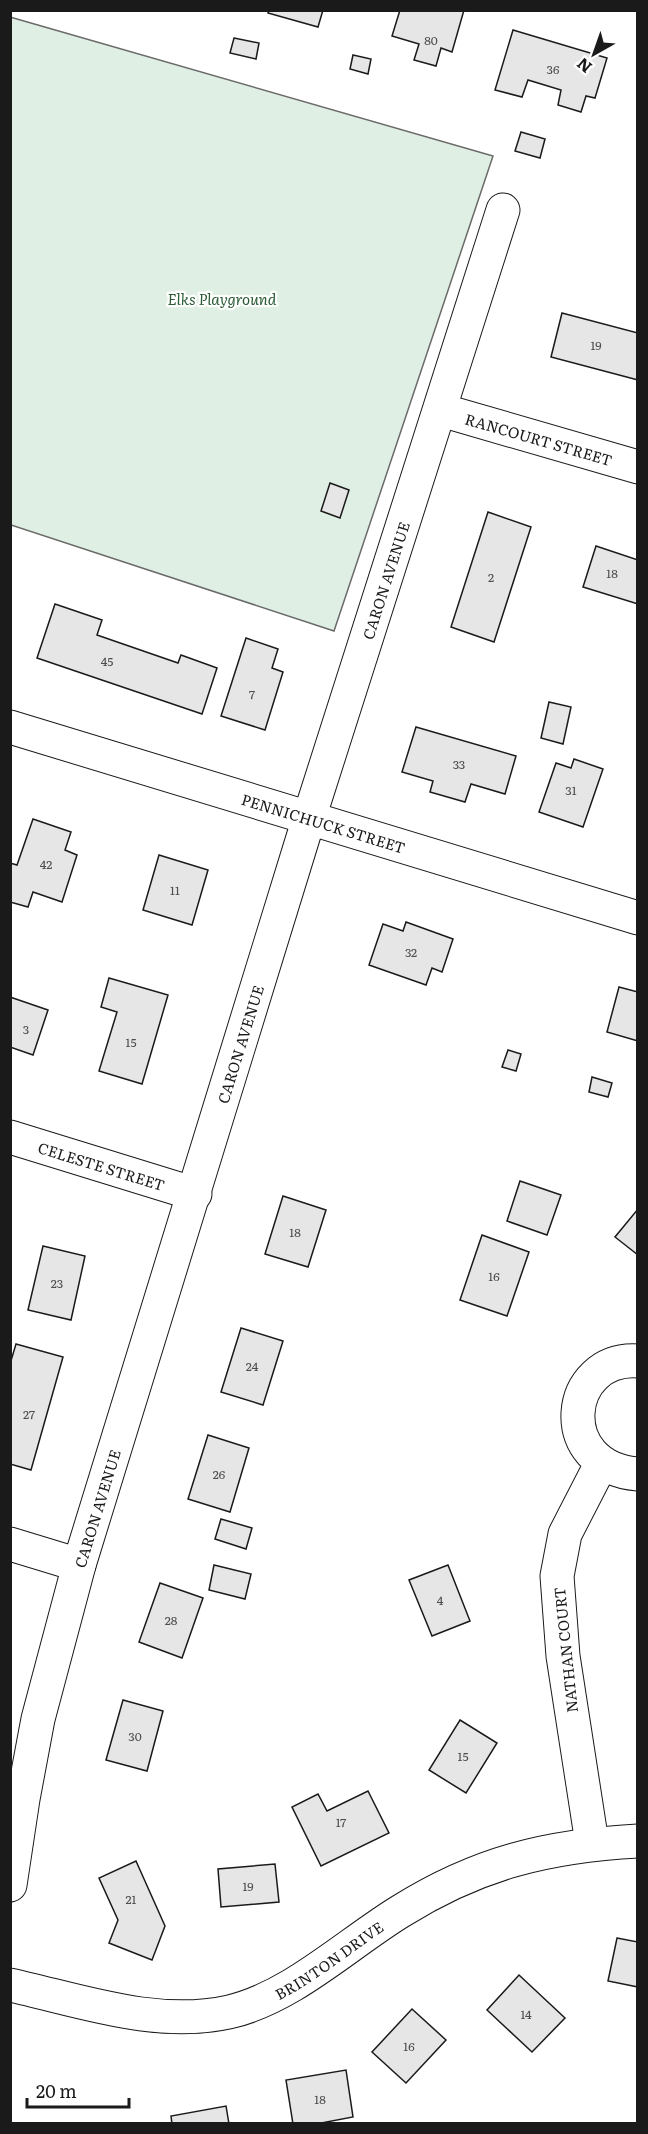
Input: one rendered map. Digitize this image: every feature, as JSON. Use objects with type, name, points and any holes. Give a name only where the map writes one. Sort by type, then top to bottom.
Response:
[{"type":"street","name":"CARON AVENUE","points":[[10,1886],[38,1719],[80,1565],[309,818],[503,210]]},
{"type":"street","name":"RANCOURT STREET","points":[[441,410],[638,467]]},
{"type":"street","name":"PENNICHUCK STREET","points":[[10,727],[638,918]]},
{"type":"street","name":"CELESTE STREET","points":[[10,1137],[195,1194]]},
{"type":"street","points":[[638,1361],[617,1363],[601,1371],[588,1383],[580,1400],[577,1418],[580,1435],[589,1451],[601,1464],[619,1472],[638,1474]]},
{"type":"street","name":"NATHAN COURT","points":[[592,1843],[562,1656],[557,1576],[565,1534],[601,1464]]},
{"type":"street","points":[[10,1544],[80,1565]]},
{"type":"street","name":"BRINTON DRIVE","points":[[10,1985],[151,2017],[190,2017],[230,2012],[268,2000],[402,1910],[474,1872],[513,1858],[592,1843],[638,1841]]},
{"type":"green space","name":"Elks Playground","points":[[10,17],[493,156],[334,631],[11,525]]},
{"type":"building","points":[[269,10],[323,10],[318,27],[268,13]]},
{"type":"building","points":[[400,10],[464,10],[452,52],[441,48],[436,66],[414,60],[419,44],[392,36]]},
{"type":"building","points":[[513,30],[607,58],[595,98],[586,96],[581,112],[558,105],[561,90],[528,80],[522,97],[495,90]]},
{"type":"building","points":[[234,38],[259,43],[256,59],[230,53]]},
{"type":"building","points":[[353,55],[371,59],[368,74],[350,69]]},
{"type":"building","points":[[521,132],[545,139],[540,158],[515,151]]},
{"type":"building","points":[[562,313],[638,333],[638,380],[551,357]]},
{"type":"building","points":[[330,483],[349,490],[340,518],[321,511]]},
{"type":"building","points":[[488,512],[531,527],[494,642],[451,627]]},
{"type":"building","points":[[596,546],[638,560],[638,604],[583,587]]},
{"type":"building","points":[[55,604],[102,620],[97,635],[178,663],[181,655],[217,668],[202,714],[37,658]]},
{"type":"building","points":[[246,638],[278,649],[272,668],[283,672],[265,730],[221,716]]},
{"type":"building","points":[[549,702],[571,707],[563,744],[541,738]]},
{"type":"building","points":[[416,727],[516,756],[505,794],[471,784],[465,802],[430,792],[433,781],[402,772]]},
{"type":"building","points":[[574,759],[603,769],[583,827],[539,812],[556,763],[571,768]]},
{"type":"building","points":[[33,819],[71,832],[65,850],[77,855],[62,902],[33,892],[28,907],[10,902],[10,863],[17,865]]},
{"type":"building","points":[[159,855],[208,870],[192,925],[143,910]]},
{"type":"building","points":[[406,922],[453,939],[442,972],[432,968],[426,985],[369,965],[383,924],[403,931]]},
{"type":"building","points":[[109,978],[168,995],[142,1084],[99,1071],[117,1012],[101,1007]]},
{"type":"building","points":[[619,987],[638,992],[638,1041],[607,1032]]},
{"type":"building","points":[[10,997],[48,1010],[33,1055],[10,1047]]},
{"type":"building","points":[[508,1050],[521,1054],[516,1071],[502,1067]]},
{"type":"building","points":[[592,1077],[612,1083],[608,1097],[589,1092]]},
{"type":"building","points":[[520,1181],[561,1195],[547,1235],[507,1221]]},
{"type":"building","points":[[283,1196],[326,1210],[308,1267],[265,1254]]},
{"type":"building","points":[[638,1209],[638,1255],[615,1237]]},
{"type":"building","points":[[482,1235],[529,1252],[507,1316],[460,1300]]},
{"type":"building","points":[[43,1246],[85,1256],[71,1320],[28,1310]]},
{"type":"building","points":[[241,1328],[283,1341],[263,1405],[221,1392]]},
{"type":"building","points":[[16,1344],[63,1357],[31,1470],[10,1464],[10,1364]]},
{"type":"building","points":[[208,1435],[249,1448],[230,1512],[188,1499]]},
{"type":"building","points":[[221,1519],[252,1528],[246,1549],[215,1539]]},
{"type":"building","points":[[214,1565],[251,1574],[245,1599],[209,1590]]},
{"type":"building","points":[[448,1565],[470,1621],[432,1636],[409,1580]]},
{"type":"building","points":[[160,1583],[203,1598],[182,1658],[139,1642]]},
{"type":"building","points":[[123,1700],[163,1711],[147,1771],[106,1760]]},
{"type":"building","points":[[460,1720],[497,1743],[466,1793],[429,1770]]},
{"type":"building","points":[[368,1791],[389,1833],[321,1866],[292,1807],[318,1794],[327,1811]]},
{"type":"building","points":[[136,1861],[165,1926],[152,1960],[109,1943],[118,1920],[99,1878]]},
{"type":"building","points":[[275,1864],[279,1902],[221,1907],[218,1869]]},
{"type":"building","points":[[617,1938],[638,1942],[638,1987],[608,1981]]},
{"type":"building","points":[[519,1975],[565,2018],[532,2052],[487,2010]]},
{"type":"building","points":[[412,2009],[446,2040],[406,2083],[372,2052]]},
{"type":"building","points":[[346,2070],[353,2117],[316,2124],[293,2124],[286,2080]]},
{"type":"building","points":[[226,2106],[229,2124],[172,2124],[171,2116]]}]
